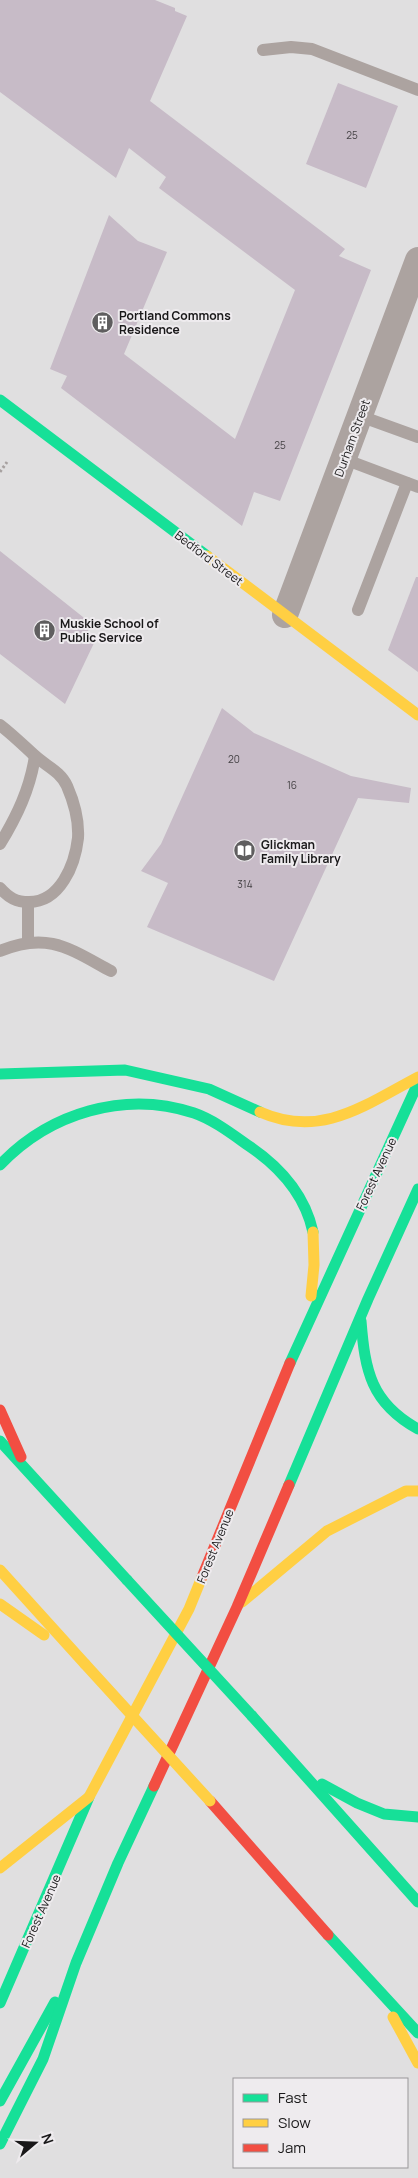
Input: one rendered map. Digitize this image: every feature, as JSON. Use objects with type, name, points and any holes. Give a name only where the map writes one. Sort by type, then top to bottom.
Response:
[{"type":"main road","name":"Bedford Street","points":[[0,400],[418,715]]},
{"type":"main road","points":[[0,1074],[125,1070],[209,1089],[269,1116],[299,1122],[331,1120],[362,1107],[418,1077]]},
{"type":"main road","name":"Forest Avenue","points":[[0,2003],[49,1894],[89,1797],[189,1609],[307,1323],[418,1083]]},
{"type":"main road","points":[[0,1164],[34,1134],[65,1118],[93,1109],[117,1105],[161,1106],[194,1113],[210,1121],[256,1151],[284,1176],[308,1214],[316,1258],[307,1323]]},
{"type":"main road","points":[[0,2144],[43,2059],[76,1963],[118,1863],[237,1606],[360,1318],[418,1189]]},
{"type":"main road","points":[[360,1318],[363,1356],[372,1384],[399,1420],[418,1429]]},
{"type":"main road","points":[[0,1410],[28,1472]]},
{"type":"main road","points":[[0,1441],[252,1716],[418,1902]]},
{"type":"main road","points":[[237,1606],[327,1531],[406,1491],[418,1491]]},
{"type":"main road","points":[[0,1570],[210,1801],[381,1994],[418,2032]]},
{"type":"main road","points":[[0,1604],[85,1664]]},
{"type":"main road","points":[[301,1771],[343,1796],[384,1814],[418,1817]]},
{"type":"main road","points":[[0,1868],[89,1797]]},
{"type":"main road","points":[[0,1977],[49,1894]]},
{"type":"main road","points":[[0,2101],[76,1963]]},
{"type":"main road","points":[[381,1994],[418,2064]]},
{"type":"street","name":"Durham Street","points":[[286,615],[418,260]]},
{"type":"lane","points":[[263,50],[292,47],[312,49],[418,90]]},
{"type":"lane","points":[[360,416],[418,437]]},
{"type":"lane","points":[[344,459],[413,485],[358,610]]},
{"type":"lane","points":[[0,726],[22,742],[35,756],[56,770],[67,785],[76,811],[78,838],[72,862],[62,884],[50,897],[36,902],[20,902],[7,897],[0,888]]},
{"type":"lane","points":[[0,844],[21,806],[32,780],[35,756]]},
{"type":"lane","points":[[28,902],[28,942]]},
{"type":"lane","points":[[0,950],[20,943],[39,941],[65,947],[112,971]]},
{"type":"path","points":[[0,472],[7,462]]},
{"type":"building","name":"Portland Commons Residence","points":[[0,0],[155,0],[175,8],[175,11],[187,16],[150,101],[345,249],[339,256],[371,270],[280,501],[254,492],[242,526],[61,388],[67,376],[50,369],[109,215],[138,241],[167,252],[124,354],[235,439],[295,290],[159,188],[166,177],[129,148],[116,178],[0,92]]},
{"type":"building","points":[[338,83],[398,106],[366,188],[306,164]]},
{"type":"building","name":"Muskie School of Public Service","points":[[0,551],[93,625],[84,635],[94,643],[65,704],[0,654]]},
{"type":"building","points":[[416,577],[418,577],[418,672],[388,650]]},
{"type":"building","name":"Glickman Family Library","points":[[222,708],[254,733],[351,776],[411,788],[409,803],[358,798],[274,981],[147,927],[168,883],[141,871],[161,844]]},
{"type":"traffic: fast","points":[[0,400],[207,556]]},
{"type":"traffic: fast","points":[[0,1074],[125,1070],[209,1089],[260,1112]]},
{"type":"traffic: fast","points":[[290,1363],[418,1083]]},
{"type":"traffic: fast","points":[[0,1165],[41,1132],[65,1120],[90,1111],[115,1106],[141,1104],[168,1106],[209,1119],[271,1163],[290,1183],[297,1194],[304,1206],[313,1232]]},
{"type":"traffic: fast","points":[[289,1485],[368,1299],[418,1189]]},
{"type":"traffic: fast","points":[[361,1321],[365,1355],[373,1384],[380,1397],[390,1408],[402,1419],[418,1429]]},
{"type":"traffic: fast","points":[[0,1441],[127,1580]]},
{"type":"traffic: fast","points":[[127,1580],[252,1716]]},
{"type":"traffic: fast","points":[[252,1716],[418,1902]]},
{"type":"traffic: fast","points":[[322,1784],[357,1803],[384,1814],[418,1817]]},
{"type":"traffic: fast","points":[[0,2144],[43,2059],[76,1963],[118,1863],[154,1786]]},
{"type":"traffic: fast","points":[[0,2003],[89,1797]]},
{"type":"traffic: fast","points":[[328,1935],[418,2033]]},
{"type":"traffic: fast","points":[[0,2101],[55,2002]]},
{"type":"traffic: slow","points":[[207,556],[418,715]]},
{"type":"traffic: slow","points":[[260,1112],[282,1119],[303,1122],[323,1120],[361,1107],[418,1077]]},
{"type":"traffic: slow","points":[[311,1296],[314,1265],[313,1232]]},
{"type":"traffic: slow","points":[[242,1602],[327,1531],[406,1491],[418,1491]]},
{"type":"traffic: slow","points":[[0,1570],[85,1664]]},
{"type":"traffic: slow","points":[[0,1868],[89,1797],[189,1609],[202,1577]]},
{"type":"traffic: slow","points":[[0,1604],[44,1635]]},
{"type":"traffic: slow","points":[[85,1664],[210,1801]]},
{"type":"traffic: slow","points":[[393,2017],[418,2063]]},
{"type":"traffic: jam","points":[[202,1577],[290,1363]]},
{"type":"traffic: jam","points":[[0,1410],[21,1457]]},
{"type":"traffic: jam","points":[[154,1786],[237,1607],[289,1485]]},
{"type":"traffic: jam","points":[[210,1801],[328,1935]]},
{"type":"place","name":"Portland Commons Residence","points":[[103,322]]},
{"type":"place","name":"Muskie School of Public Service","points":[[44,630]]},
{"type":"place","name":"Glickman Family Library","points":[[245,851]]}]
